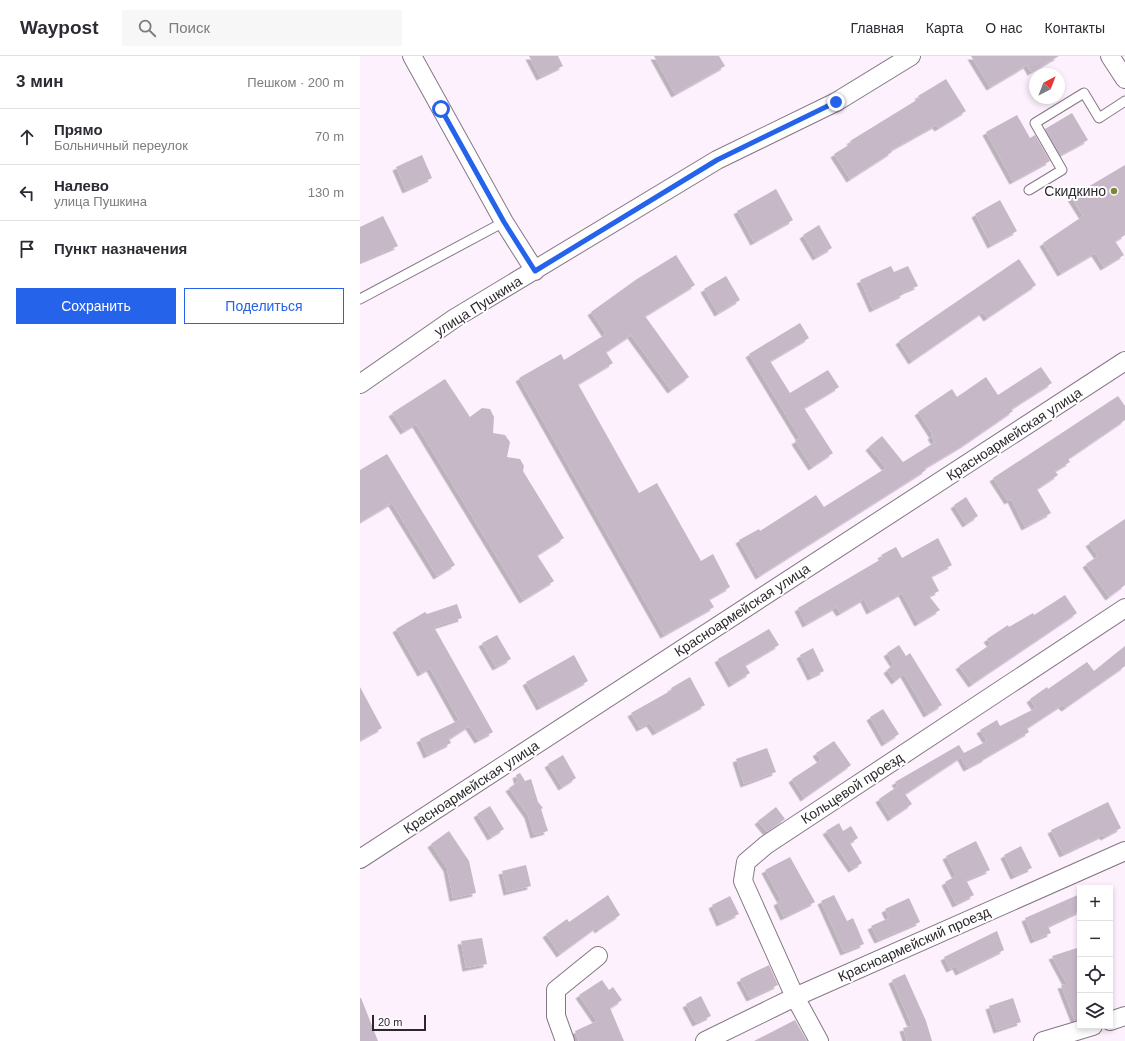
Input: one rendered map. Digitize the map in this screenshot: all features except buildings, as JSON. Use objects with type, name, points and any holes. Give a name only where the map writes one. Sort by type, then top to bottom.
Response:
[{"type":"street","points":[[412,56],[504,222],[535,271]]},
{"type":"street","name":"улица Пушкина","points":[[360,384],[455,318],[717,160],[836,102],[911,56]]},
{"type":"street","points":[[1110,56],[1125,80]]},
{"type":"street","name":"Красноармейская улица","points":[[360,859],[1125,361]]},
{"type":"street","name":"Кольцевой проезд","points":[[819,1041],[795,997],[743,881],[746,862],[766,845],[1125,608]]},
{"type":"street","name":"Красноармейский проезд","points":[[705,1041],[795,997],[1125,851]]},
{"type":"street","points":[[565,1041],[556,1016],[556,990],[598,956]]},
{"type":"street","points":[[1113,1020],[1125,1016]]},
{"type":"street","points":[[1043,1041],[1083,1029]]},
{"type":"lane","points":[[1029,190],[1062,170],[1035,123],[1084,93],[1099,118],[1125,101]]},
{"type":"lane","points":[[360,299],[504,222]]},
{"type":"place","name":"Скидкино","points":[[1114,191]]},
{"type":"route","points":[[441,109],[504,222],[535,271],[717,160],[836,102]]}]
